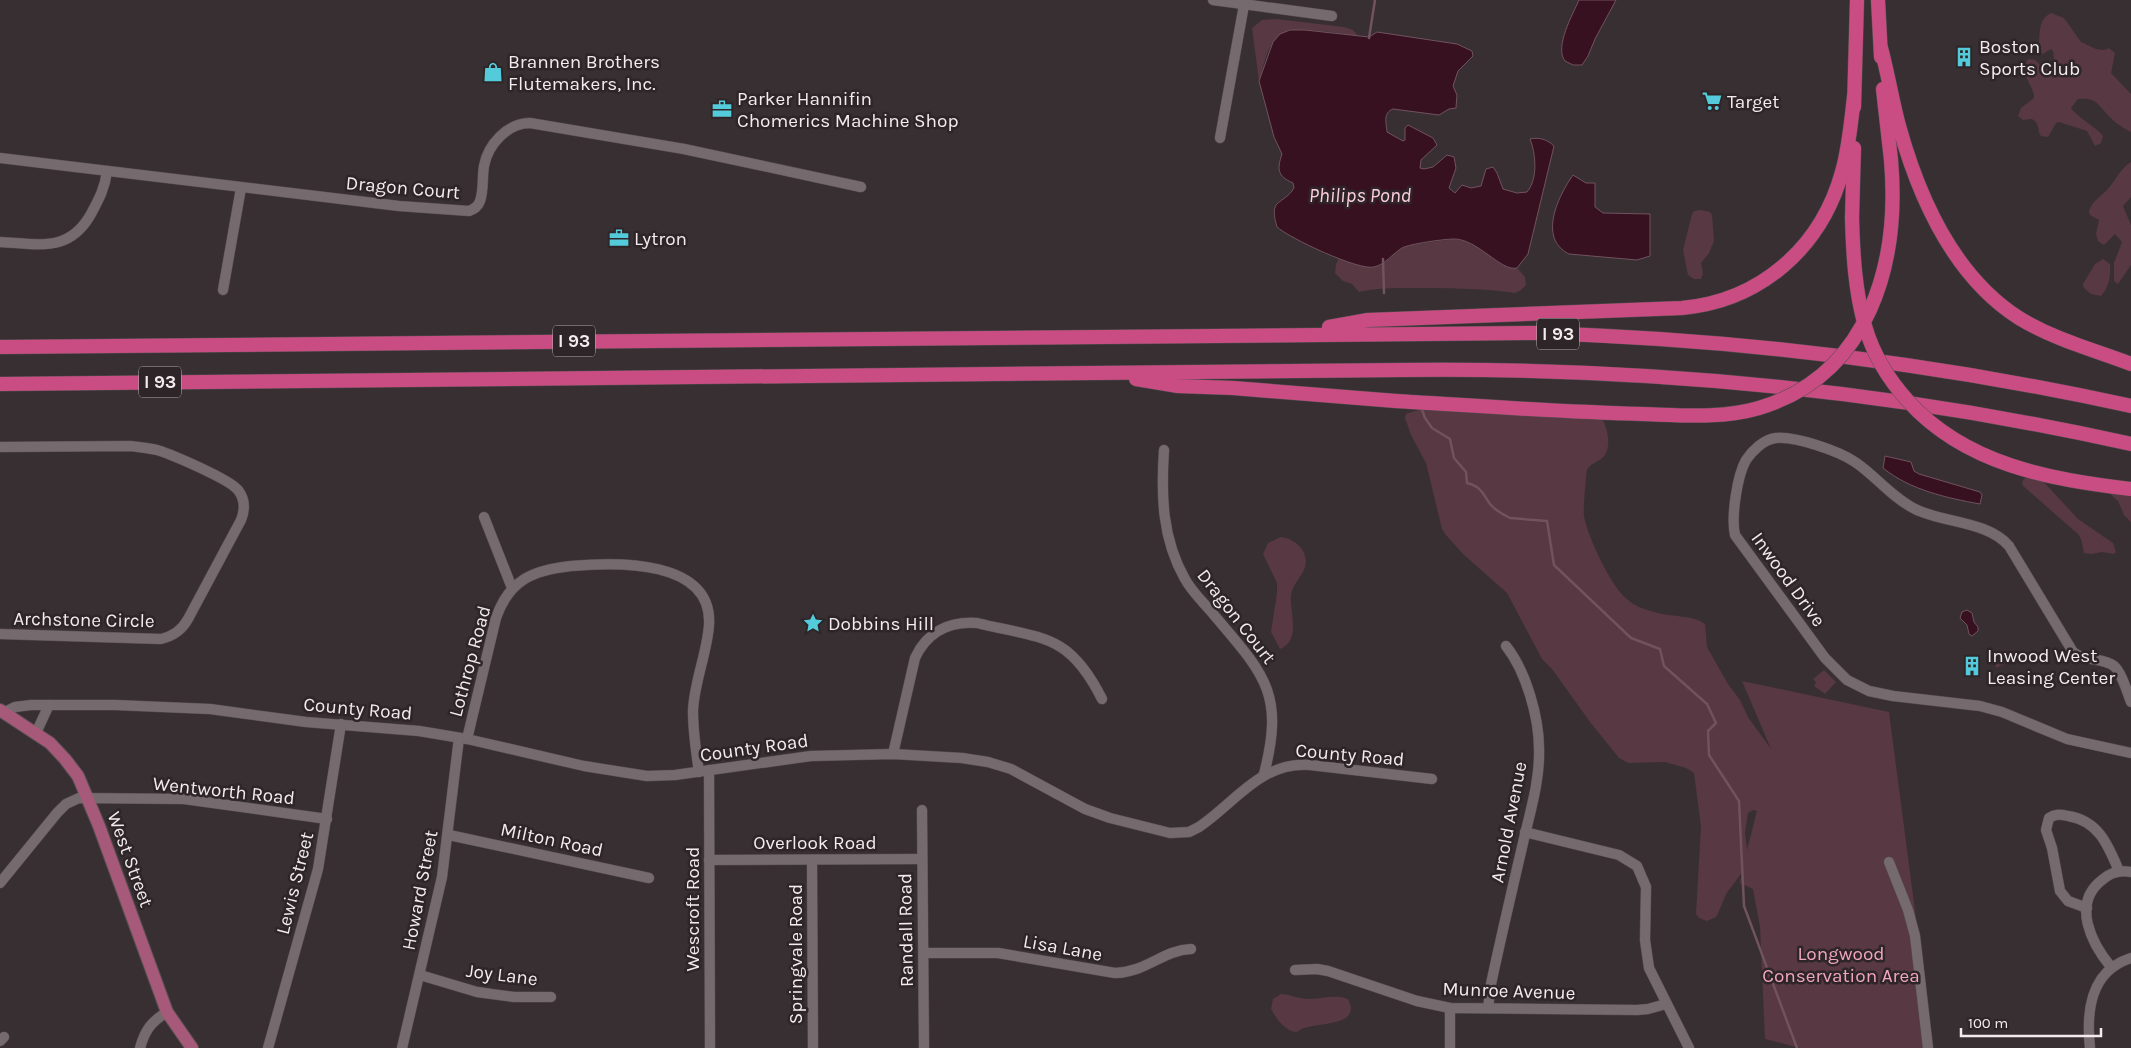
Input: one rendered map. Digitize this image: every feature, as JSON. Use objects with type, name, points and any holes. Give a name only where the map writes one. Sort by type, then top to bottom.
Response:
[{"type":"highway","points":[[1857,0],[1852,218],[1855,275],[1865,328],[1876,355],[1903,396],[1923,418],[1958,442],[2010,466],[2056,479],[2131,489]]},
{"type":"highway","points":[[1096,373],[1178,386],[1233,388],[1570,412],[1692,415],[1738,412],[1783,399],[1814,381],[1841,357],[1858,334],[1871,309],[1884,270],[1890,237],[1893,198],[1891,160],[1882,81],[1878,0]]},
{"type":"highway","points":[[1881,48],[1898,123],[1916,178],[1939,229],[1966,269],[1992,297],[2028,323],[2058,337],[2131,364]]},
{"type":"highway","points":[[1291,334],[1368,320],[1693,307],[1736,295],[1756,286],[1781,269],[1802,248],[1821,223],[1831,204],[1842,172],[1848,144],[1854,97]]},
{"type":"highway","name":"I 93","points":[[0,347],[1536,333],[1706,341],[1833,354],[1942,369],[2131,406]]},
{"type":"highway","name":"I 93","points":[[0,384],[1493,369],[1685,377],[1801,388],[1910,402],[2034,423],[2131,444]]},
{"type":"main road","name":"West Street","points":[[2,711],[54,747],[78,776],[88,798],[167,1012],[192,1048]]},
{"type":"street","points":[[1213,0],[1332,16]]},
{"type":"street","points":[[1220,138],[1244,5]]},
{"type":"street","name":"Dragon Court","points":[[0,158],[399,206],[468,211],[476,208],[480,201],[484,166],[492,146],[508,130],[526,123],[544,124],[684,149],[861,187]]},
{"type":"street","points":[[0,242],[50,245],[71,238],[82,228],[98,201],[105,186],[107,171]]},
{"type":"street","points":[[223,290],[241,188]]},
{"type":"street","name":"Inwood Drive","points":[[2131,702],[2118,672],[2113,666],[2082,658],[2072,651],[2009,546],[2000,537],[1986,530],[1932,516],[1911,507],[1893,495],[1875,477],[1854,462],[1827,448],[1776,438],[1759,446],[1747,458],[1741,472],[1736,498],[1733,528],[1735,535],[1825,658],[1842,676],[1857,686],[1876,693],[1980,706],[2004,713],[2067,739],[2131,753]]},
{"type":"street","name":"Archstone Circle","points":[[0,447],[130,446],[150,448],[174,456],[232,485],[241,495],[244,509],[241,520],[188,619],[172,635],[161,638],[0,634]]},
{"type":"street","name":"Dragon Court","points":[[1164,450],[1163,510],[1171,544],[1181,572],[1192,589],[1249,658],[1269,690],[1274,711],[1264,774]]},
{"type":"street","points":[[484,517],[512,588]]},
{"type":"street","name":"Lothrop Road","points":[[463,738],[496,618],[500,606],[512,588],[528,576],[550,569],[604,564],[644,567],[678,576],[696,587],[707,603],[709,627],[693,711],[704,771]]},
{"type":"street","points":[[893,754],[918,650],[930,635],[947,626],[966,622],[977,623],[1056,643],[1081,663],[1102,700]]},
{"type":"street","name":"Arnold Avenue","points":[[1488,1008],[1491,984],[1526,832],[1536,781],[1539,748],[1526,682],[1518,663],[1506,646]]},
{"type":"street","name":"County Road","points":[[2,711],[23,705],[177,706],[384,727],[463,738],[563,761],[634,774],[663,776],[811,756],[893,754],[962,758],[988,762],[1011,770],[1098,814],[1170,833],[1189,832],[1199,827],[1264,774],[1280,767],[1300,764],[1432,779]]},
{"type":"street","points":[[36,733],[49,705]]},
{"type":"street","name":"Lewis Street","points":[[268,1048],[318,870],[341,724]]},
{"type":"street","name":"Howard Street","points":[[402,1048],[438,898],[463,738]]},
{"type":"street","name":"Wescroft Road","points":[[704,771],[709,860],[710,1048]]},
{"type":"street","name":"Wentworth Road","points":[[0,884],[62,807],[72,800],[88,798],[184,799],[327,819]]},
{"type":"street","name":"Randall Road","points":[[922,810],[924,1048]]},
{"type":"street","points":[[2087,908],[2068,901],[2060,891],[2052,848],[2046,830],[2048,818],[2058,814],[2071,816],[2094,826],[2108,846],[2119,871]]},
{"type":"street","points":[[1526,832],[1619,855],[1637,866],[1646,887],[1647,959],[1666,1004],[1689,1048]]},
{"type":"street","name":"Milton Road","points":[[449,835],[649,878]]},
{"type":"street","name":"Overlook Road","points":[[709,860],[922,859]]},
{"type":"street","name":"Springvale Road","points":[[812,860],[813,1048]]},
{"type":"street","points":[[1889,862],[1908,910],[1915,936],[1928,1048]]},
{"type":"street","points":[[2111,968],[2094,945],[2088,928],[2087,908],[2091,894],[2098,883],[2119,871],[2131,872]]},
{"type":"street","name":"Lisa Lane","points":[[924,953],[998,953],[1116,974],[1135,971],[1177,951],[1191,949]]},
{"type":"street","points":[[2090,1048],[2089,1023],[2092,998],[2098,984],[2111,968],[2131,958]]},
{"type":"street","name":"Munroe Avenue","points":[[1295,970],[1317,969],[1328,971],[1403,997],[1450,1008],[1637,1010],[1666,1004]]},
{"type":"street","name":"Joy Lane","points":[[420,975],[477,992],[514,997],[550,996]]},
{"type":"street","points":[[1450,1008],[1450,1048]]},
{"type":"street","points":[[140,1048],[145,1032],[150,1025],[167,1012]]},
{"type":"green space","points":[[2051,13],[2064,18],[2081,42],[2096,49],[2104,50],[2109,48],[2115,53],[2111,73],[2131,94],[2131,132],[2115,122],[2097,103],[2090,99],[2078,99],[2071,108],[2103,136],[2101,143],[2095,146],[2087,131],[2059,122],[2056,123],[2048,137],[2041,136],[2037,125],[2032,119],[2023,120],[2018,116],[2021,108],[2034,98],[2025,71],[2028,59],[2035,60],[2046,70],[2052,66],[2053,51],[2051,49],[2043,54],[2038,51],[2041,25],[2046,16]]},
{"type":"green space","points":[[1276,19],[1344,27],[1353,30],[1358,36],[1312,30],[1289,33],[1279,37],[1272,44],[1268,52],[1259,81],[1252,28],[1262,20]]},
{"type":"green space","points":[[2131,162],[2131,197],[2123,206],[2131,225],[2131,265],[2118,284],[2114,281],[2114,263],[2122,242],[2115,234],[2104,245],[2098,241],[2096,234],[2099,220],[2090,215],[2089,211],[2094,202]]},
{"type":"green space","points":[[1694,211],[1710,212],[1712,215],[1714,241],[1709,253],[1701,263],[1703,274],[1701,279],[1694,279],[1688,275],[1683,250],[1692,214]]},
{"type":"green space","points":[[1454,239],[1472,245],[1511,268],[1517,268],[1525,277],[1526,285],[1515,293],[1476,289],[1436,288],[1384,288],[1359,292],[1352,284],[1343,281],[1335,273],[1339,258],[1356,265],[1384,263],[1404,246]]},
{"type":"green space","points":[[2103,259],[2110,264],[2110,273],[2108,285],[2101,296],[2091,294],[2084,288],[2083,284],[2095,264]]},
{"type":"green space","name":"Longwood Conservation Area","points":[[1587,405],[1598,412],[1605,425],[1608,447],[1604,456],[1587,470],[1584,516],[1590,535],[1607,572],[1621,593],[1641,608],[1689,618],[1705,624],[1707,647],[1728,684],[1740,700],[1748,717],[1771,749],[1742,681],[1889,712],[1933,1048],[1800,1048],[1765,1039],[1760,927],[1753,889],[1740,883],[1742,872],[1728,891],[1716,917],[1707,921],[1699,918],[1696,914],[1701,826],[1694,773],[1686,768],[1665,762],[1628,763],[1619,758],[1590,722],[1552,669],[1542,659],[1507,593],[1463,554],[1446,535],[1442,529],[1426,463],[1411,435],[1405,418],[1406,414],[1421,409]],"holes":[[[1753,810],[1757,811],[1747,850],[1745,833],[1748,813]]]},
{"type":"green space","points":[[2026,477],[2035,477],[2042,480],[2078,519],[2113,543],[2116,552],[2114,554],[2102,552],[2084,553],[2078,534],[2023,486],[2022,482]]},
{"type":"green space","points":[[2131,484],[2131,522],[2124,515],[2118,501],[2107,491]]},
{"type":"green space","points":[[1281,537],[1287,538],[1301,548],[1306,558],[1306,564],[1291,595],[1293,632],[1291,639],[1287,645],[1280,649],[1271,632],[1277,583],[1263,554],[1268,543]]},
{"type":"green space","points":[[2005,650],[2008,660],[2005,664],[1996,668],[1995,653]]},
{"type":"green space","points":[[1824,670],[1836,682],[1825,694],[1814,686],[1816,682],[1813,679]]},
{"type":"green space","points":[[1281,994],[1306,999],[1342,997],[1348,999],[1351,1009],[1348,1016],[1342,1020],[1303,1028],[1297,1032],[1289,1030],[1281,1024],[1271,1009],[1273,999]]},
{"type":"water","points":[[1579,0],[1616,0],[1588,56],[1582,65],[1573,65],[1565,61],[1562,55],[1562,48],[1569,22]]},
{"type":"water","name":"Philips Pond","points":[[1290,30],[1369,37],[1377,32],[1457,44],[1472,51],[1473,56],[1458,71],[1453,86],[1457,95],[1456,108],[1449,109],[1439,115],[1393,109],[1386,115],[1387,132],[1403,141],[1405,140],[1405,128],[1408,125],[1433,138],[1437,145],[1421,160],[1420,168],[1433,167],[1447,155],[1454,157],[1456,168],[1449,188],[1455,193],[1462,185],[1471,188],[1481,186],[1486,169],[1493,167],[1503,189],[1517,193],[1527,192],[1531,187],[1535,166],[1534,152],[1530,139],[1542,139],[1554,146],[1528,254],[1517,268],[1504,265],[1472,244],[1454,239],[1406,246],[1378,266],[1366,267],[1324,253],[1277,227],[1274,211],[1276,206],[1294,188],[1293,183],[1284,178],[1280,172],[1279,164],[1282,154],[1274,137],[1259,81],[1273,42],[1280,34]]},
{"type":"water","points":[[1573,175],[1586,183],[1595,183],[1595,207],[1603,213],[1650,214],[1650,256],[1637,260],[1569,254],[1559,247],[1554,238],[1554,216],[1567,183]]},
{"type":"water","points":[[1885,456],[1911,462],[1914,471],[1919,474],[1980,492],[1982,495],[1980,504],[1942,496],[1905,482],[1883,468]]},
{"type":"water","points":[[1967,610],[1972,613],[1974,622],[1978,627],[1978,631],[1972,636],[1969,634],[1967,625],[1960,618],[1962,612]]},
{"type":"waterway","points":[[1369,38],[1375,0]]},
{"type":"waterway","points":[[1383,259],[1384,293]]},
{"type":"waterway","points":[[1421,407],[1425,418],[1432,428],[1450,439],[1454,458],[1466,472],[1467,483],[1479,488],[1492,506],[1510,518],[1547,521],[1554,565],[1631,638],[1660,649],[1664,666],[1707,704],[1716,723],[1708,731],[1709,755],[1739,801],[1744,906],[1797,1048]]},
{"type":"place","name":"Boston Sports Club","points":[[1964,57]]},
{"type":"place","name":"Brannen Brothers Flutemakers, Inc.","points":[[493,72]]},
{"type":"place","name":"Target","points":[[1712,101]]},
{"type":"place","name":"Parker Hannifin Chomerics Machine Shop","points":[[722,109]]},
{"type":"place","name":"Lytron","points":[[619,238]]},
{"type":"place","name":"Dobbins Hill","points":[[813,623]]},
{"type":"place","name":"Inwood West Leasing Center","points":[[1972,666]]}]
